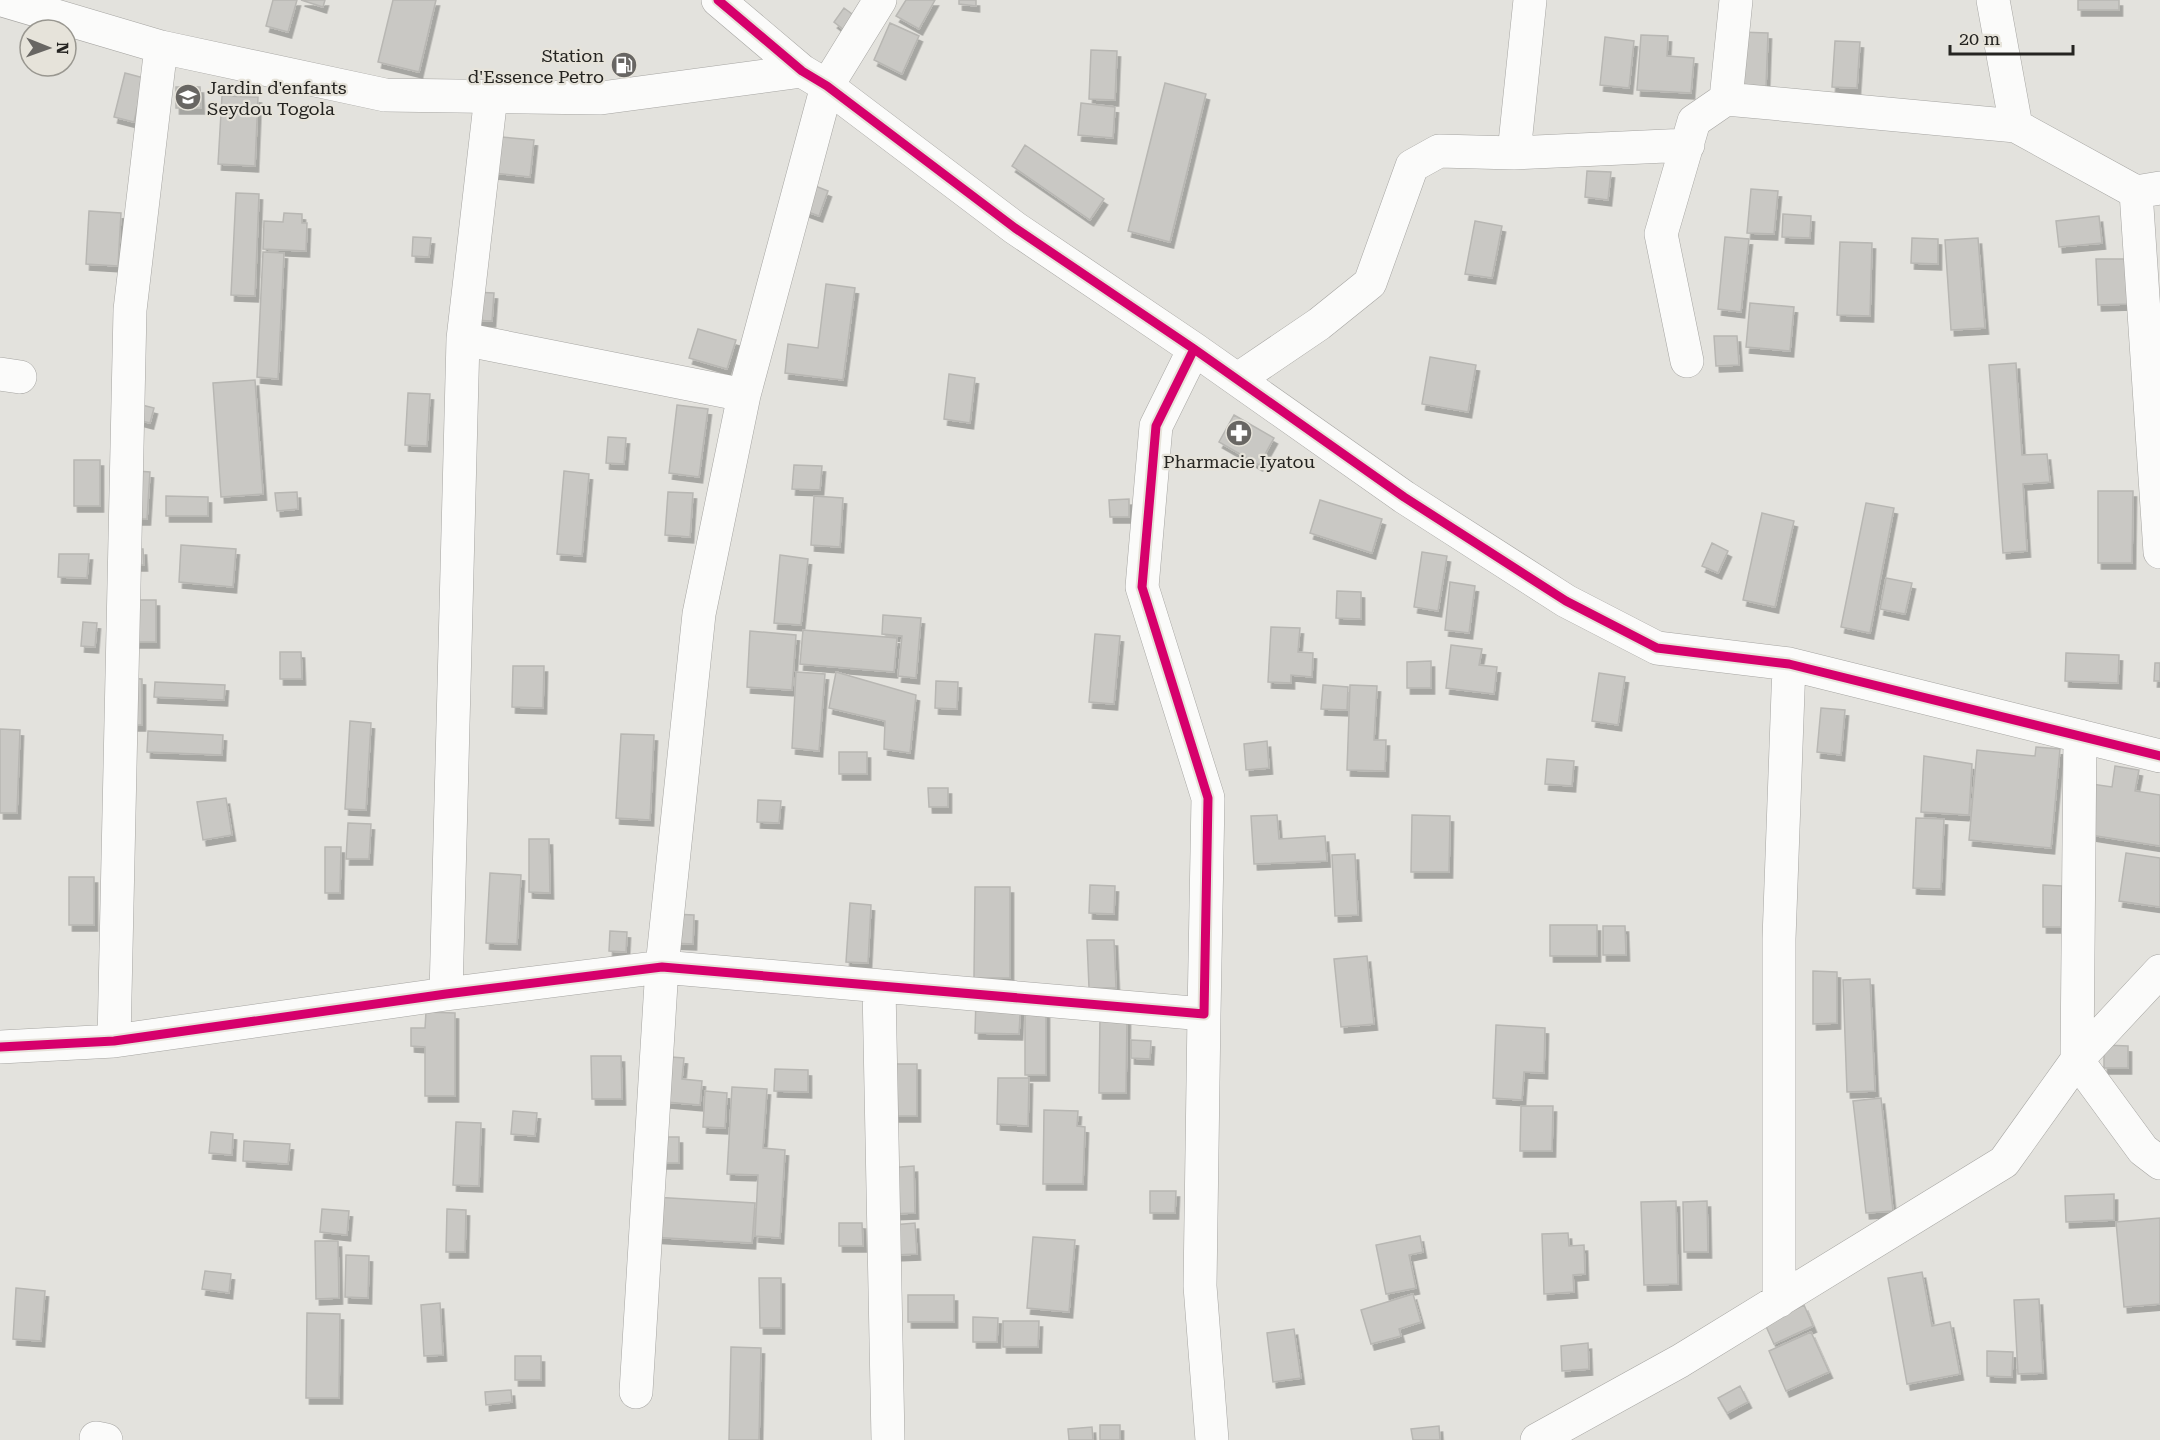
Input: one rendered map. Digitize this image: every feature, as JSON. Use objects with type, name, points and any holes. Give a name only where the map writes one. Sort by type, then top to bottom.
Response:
[{"type":"street","points":[[2,0],[161,47],[386,94],[601,98],[814,79]]},
{"type":"street","points":[[718,0],[814,79],[1015,228],[1238,379],[1404,497],[1566,601],[1657,648],[1789,663],[2160,756]]},
{"type":"street","points":[[636,1392],[662,967],[699,614],[744,395],[814,79],[880,0]]},
{"type":"street","points":[[1514,153],[1530,0]]},
{"type":"street","points":[[1726,99],[1736,0]]},
{"type":"street","points":[[1993,0],[2016,126]]},
{"type":"street","points":[[114,1041],[130,310],[161,47]]},
{"type":"street","points":[[446,994],[463,339],[491,96]]},
{"type":"street","points":[[1687,361],[1661,234],[1694,121],[1726,99],[2016,126],[2148,190],[2160,552]]},
{"type":"street","points":[[1238,379],[1319,324],[1370,283],[1412,166],[1440,152],[1514,153],[1688,144]]},
{"type":"street","points":[[463,339],[744,395]]},
{"type":"street","points":[[1194,349],[1156,426],[1142,587],[1208,798],[1200,1286],[1212,1440]]},
{"type":"street","points":[[1779,1301],[1779,939],[1789,663]]},
{"type":"street","points":[[2080,736],[2077,1060],[2143,1150],[2160,1163]]},
{"type":"street","points":[[0,1047],[114,1041],[446,994],[662,967],[1204,1014]]},
{"type":"street","points":[[1537,1440],[1577,1430],[1680,1361],[2004,1162],[2077,1060],[2160,971]]},
{"type":"street","points":[[879,987],[888,1440]]},
{"type":"building","points":[[273,0],[297,0],[288,32],[266,26]]},
{"type":"building","points":[[301,0],[325,0],[323,7]]},
{"type":"building","points":[[393,0],[436,0],[419,72],[378,62]]},
{"type":"building","points":[[906,0],[935,0],[919,29],[896,16]]},
{"type":"building","points":[[959,0],[976,0],[976,6],[959,4]]},
{"type":"building","points":[[2078,0],[2119,0],[2119,10],[2078,10]]},
{"type":"building","points":[[844,8],[860,20],[849,34],[834,22]]},
{"type":"building","points":[[890,23],[919,36],[902,74],[874,60]]},
{"type":"building","points":[[1739,32],[1768,33],[1766,87],[1737,86]]},
{"type":"building","points":[[1641,35],[1668,36],[1667,56],[1694,58],[1691,93],[1637,90]]},
{"type":"building","points":[[1605,37],[1634,41],[1629,88],[1600,85]]},
{"type":"building","points":[[1835,41],[1860,42],[1857,88],[1832,87]]},
{"type":"building","points":[[1091,50],[1117,51],[1115,100],[1089,99]]},
{"type":"building","points":[[125,73],[144,78],[134,122],[114,117]]},
{"type":"building","points":[[1165,83],[1206,94],[1170,242],[1128,231]]},
{"type":"building","name":"Jardin d'enfants Seydou Togola","points":[[176,87],[200,87],[201,108],[176,108]]},
{"type":"building","points":[[222,96],[258,97],[255,166],[218,164]]},
{"type":"building","points":[[1081,103],[1115,107],[1113,138],[1078,135]]},
{"type":"building","points":[[479,135],[534,140],[530,177],[475,171]]},
{"type":"building","points":[[1025,145],[1104,199],[1090,220],[1012,166]]},
{"type":"building","points":[[1587,171],[1611,172],[1608,200],[1585,197]]},
{"type":"building","points":[[810,184],[828,191],[819,216],[800,209]]},
{"type":"building","points":[[1751,189],[1778,191],[1774,234],[1747,233]]},
{"type":"building","points":[[236,193],[259,194],[255,296],[231,295]]},
{"type":"building","points":[[89,211],[121,213],[118,266],[86,264]]},
{"type":"building","points":[[284,213],[302,214],[302,223],[307,223],[306,251],[263,249],[264,221],[283,222]]},
{"type":"building","points":[[1783,214],[1811,216],[1810,238],[1782,237]]},
{"type":"building","points":[[2099,216],[2102,243],[2059,247],[2056,221]]},
{"type":"building","points":[[1475,221],[1502,226],[1492,278],[1465,274]]},
{"type":"building","points":[[413,237],[431,238],[429,257],[412,256]]},
{"type":"building","points":[[1725,237],[1749,239],[1741,312],[1718,309]]},
{"type":"building","points":[[1912,238],[1938,239],[1938,264],[1911,263]]},
{"type":"building","points":[[1978,238],[1985,328],[1951,330],[1945,240]]},
{"type":"building","points":[[1840,242],[1872,243],[1870,316],[1837,315]]},
{"type":"building","points":[[263,252],[284,253],[278,379],[257,377]]},
{"type":"building","points":[[2096,259],[2126,259],[2128,304],[2098,305]]},
{"type":"building","points":[[826,284],[855,288],[843,380],[785,373],[788,344],[818,348]]},
{"type":"building","points":[[473,292],[494,293],[492,321],[472,320]]},
{"type":"building","points":[[1750,303],[1794,307],[1790,351],[1746,347]]},
{"type":"building","points":[[698,329],[736,340],[727,369],[689,358]]},
{"type":"building","points":[[1714,336],[1737,336],[1739,365],[1716,366]]},
{"type":"building","points":[[1430,357],[1476,365],[1468,412],[1422,404]]},
{"type":"building","points":[[2016,363],[2022,455],[2047,454],[2050,482],[2023,484],[2027,551],[2003,553],[1989,365]]},
{"type":"building","points":[[949,374],[975,378],[970,423],[944,419]]},
{"type":"building","points":[[255,380],[263,494],[221,497],[213,383]]},
{"type":"building","points":[[408,393],[430,394],[427,446],[405,445]]},
{"type":"building","points":[[142,405],[154,408],[150,423],[138,420]]},
{"type":"building","points":[[677,405],[708,409],[699,477],[669,473]]},
{"type":"building","points":[[1234,415],[1274,438],[1259,465],[1219,442]]},
{"type":"building","points":[[608,437],[626,438],[624,464],[606,463]]},
{"type":"building","points":[[74,460],[100,460],[100,506],[74,506]]},
{"type":"building","points":[[794,465],[822,466],[820,490],[792,489]]},
{"type":"building","points":[[137,471],[150,472],[147,519],[135,519]]},
{"type":"building","points":[[564,471],[589,474],[582,556],[557,554]]},
{"type":"building","points":[[2098,491],[2133,491],[2132,563],[2098,563]]},
{"type":"building","points":[[297,492],[298,509],[277,511],[275,493]]},
{"type":"building","points":[[668,492],[693,493],[690,537],[665,535]]},
{"type":"building","points":[[166,496],[208,497],[208,516],[166,516]]},
{"type":"building","points":[[814,496],[843,498],[840,547],[811,545]]},
{"type":"building","points":[[1129,499],[1129,517],[1110,517],[1109,500]]},
{"type":"building","points":[[1320,500],[1382,519],[1372,553],[1310,533]]},
{"type":"building","points":[[1866,503],[1894,508],[1870,633],[1841,627]]},
{"type":"building","points":[[1762,513],[1794,521],[1775,607],[1743,600]]},
{"type":"building","points":[[1712,543],[1728,551],[1718,573],[1702,566]]},
{"type":"building","points":[[181,545],[236,549],[233,587],[179,582]]},
{"type":"building","points":[[131,549],[143,549],[144,565],[131,565]]},
{"type":"building","points":[[1422,552],[1447,556],[1438,611],[1414,607]]},
{"type":"building","points":[[59,554],[89,554],[87,578],[58,577]]},
{"type":"building","points":[[780,555],[808,559],[801,625],[774,623]]},
{"type":"building","points":[[1886,578],[1912,583],[1905,614],[1880,609]]},
{"type":"building","points":[[1450,582],[1475,586],[1469,633],[1445,630]]},
{"type":"building","points":[[1337,591],[1361,592],[1361,619],[1336,618]]},
{"type":"building","points":[[131,600],[156,600],[156,642],[131,642]]},
{"type":"building","points":[[883,615],[921,618],[916,678],[898,676],[902,636],[882,634]]},
{"type":"building","points":[[83,622],[97,623],[95,647],[81,646]]},
{"type":"building","points":[[1271,627],[1300,628],[1298,652],[1313,653],[1312,677],[1291,675],[1291,683],[1268,682]]},
{"type":"building","points":[[803,630],[897,638],[894,672],[800,664]]},
{"type":"building","points":[[750,631],[796,635],[792,690],[747,687]]},
{"type":"building","points":[[1095,634],[1120,636],[1114,704],[1089,702]]},
{"type":"building","points":[[1451,645],[1482,649],[1479,665],[1497,667],[1494,694],[1446,688]]},
{"type":"building","points":[[280,652],[301,652],[302,679],[280,679]]},
{"type":"building","points":[[2066,653],[2119,655],[2118,683],[2065,681]]},
{"type":"building","points":[[1431,661],[1431,688],[1407,688],[1407,662]]},
{"type":"building","points":[[2155,663],[2160,663],[2160,681],[2154,681]]},
{"type":"building","points":[[513,666],[544,666],[543,708],[512,707]]},
{"type":"building","points":[[796,672],[825,674],[819,751],[792,748]]},
{"type":"building","points":[[836,672],[916,695],[910,753],[884,749],[885,721],[829,708]]},
{"type":"building","points":[[1599,673],[1625,677],[1618,725],[1592,721]]},
{"type":"building","points":[[125,678],[142,679],[142,725],[125,725]]},
{"type":"building","points":[[936,681],[958,682],[957,709],[935,708]]},
{"type":"building","points":[[155,682],[225,685],[224,700],[154,697]]},
{"type":"building","points":[[1323,685],[1348,687],[1347,710],[1321,709]]},
{"type":"building","points":[[1350,685],[1377,686],[1374,740],[1386,740],[1385,771],[1347,770]]},
{"type":"building","points":[[1821,708],[1845,710],[1841,755],[1817,752]]},
{"type":"building","points":[[350,721],[371,723],[366,810],[345,809]]},
{"type":"building","points":[[0,729],[20,730],[17,813],[0,813]]},
{"type":"building","points":[[148,731],[223,735],[222,755],[147,752]]},
{"type":"building","points":[[621,734],[654,735],[650,820],[616,818]]},
{"type":"building","points":[[1267,741],[1269,768],[1246,770],[1244,744]]},
{"type":"building","points":[[2036,747],[2060,749],[2051,848],[1969,840],[1977,750],[2035,756]]},
{"type":"building","points":[[839,752],[867,752],[867,774],[839,774]]},
{"type":"building","points":[[1924,756],[1972,764],[1969,815],[1921,812]]},
{"type":"building","points":[[1547,759],[1574,761],[1572,786],[1545,784]]},
{"type":"building","points":[[2115,766],[2139,770],[2135,791],[2160,795],[2160,846],[2084,834],[2092,784],[2112,787]]},
{"type":"building","points":[[928,788],[948,788],[948,807],[929,807]]},
{"type":"building","points":[[226,798],[232,835],[203,840],[197,802]]},
{"type":"building","points":[[758,800],[781,801],[779,823],[757,822]]},
{"type":"building","points":[[1277,815],[1279,839],[1325,836],[1327,861],[1254,864],[1251,816]]},
{"type":"building","points":[[1412,815],[1450,816],[1449,872],[1411,872]]},
{"type":"building","points":[[1916,818],[1944,819],[1941,889],[1913,888]]},
{"type":"building","points":[[348,823],[371,824],[369,859],[346,859]]},
{"type":"building","points":[[529,839],[549,839],[550,893],[529,892]]},
{"type":"building","points":[[325,847],[341,847],[340,893],[325,893]]},
{"type":"building","points":[[2126,853],[2160,858],[2160,907],[2119,901]]},
{"type":"building","points":[[1355,854],[1358,915],[1335,916],[1332,855]]},
{"type":"building","points":[[490,873],[521,875],[517,944],[486,943]]},
{"type":"building","points":[[69,877],[94,877],[94,925],[69,925]]},
{"type":"building","points":[[1090,885],[1115,886],[1114,914],[1089,913]]},
{"type":"building","points":[[2043,885],[2062,886],[2061,927],[2043,927]]},
{"type":"building","points":[[975,887],[1010,887],[1010,978],[974,978]]},
{"type":"building","points":[[850,903],[871,905],[868,963],[846,962]]},
{"type":"building","points":[[672,914],[694,915],[693,944],[671,943]]},
{"type":"building","points":[[1550,925],[1597,925],[1597,956],[1550,956]]},
{"type":"building","points":[[1603,926],[1625,926],[1626,955],[1603,955]]},
{"type":"building","points":[[610,931],[627,932],[626,952],[609,951]]},
{"type":"building","points":[[1087,940],[1114,940],[1116,988],[1089,988]]},
{"type":"building","points":[[1367,956],[1374,1024],[1341,1027],[1334,959]]},
{"type":"building","points":[[1813,971],[1837,972],[1837,1023],[1813,1024]]},
{"type":"building","points":[[1870,979],[1875,1091],[1847,1092],[1843,980]]},
{"type":"building","points":[[976,998],[1021,998],[1019,1034],[975,1033]]},
{"type":"building","points":[[426,1012],[455,1013],[455,1096],[425,1096],[425,1047],[411,1046],[411,1028],[425,1028]]},
{"type":"building","points":[[1025,1012],[1046,1012],[1046,1075],[1025,1075]]},
{"type":"building","points":[[1100,1016],[1127,1016],[1126,1093],[1099,1093]]},
{"type":"building","points":[[1496,1025],[1545,1028],[1544,1073],[1524,1072],[1522,1100],[1493,1098]]},
{"type":"building","points":[[1131,1040],[1151,1041],[1150,1059],[1131,1058]]},
{"type":"building","points":[[2104,1045],[2128,1046],[2128,1068],[2104,1068]]},
{"type":"building","points":[[591,1056],[621,1056],[622,1099],[592,1099]]},
{"type":"building","points":[[658,1056],[684,1058],[682,1079],[702,1081],[700,1105],[655,1101]]},
{"type":"building","points":[[886,1064],[917,1064],[917,1116],[885,1116]]},
{"type":"building","points":[[775,1069],[808,1070],[808,1092],[774,1091]]},
{"type":"building","points":[[998,1078],[1029,1078],[1028,1126],[997,1124]]},
{"type":"building","points":[[732,1087],[767,1089],[763,1148],[785,1150],[780,1238],[755,1236],[758,1175],[727,1174]]},
{"type":"building","points":[[705,1091],[727,1093],[725,1128],[703,1127]]},
{"type":"building","points":[[1881,1098],[1893,1211],[1866,1213],[1853,1101]]},
{"type":"building","points":[[1521,1106],[1553,1106],[1552,1151],[1520,1151]]},
{"type":"building","points":[[1044,1110],[1078,1111],[1077,1126],[1085,1127],[1083,1184],[1043,1184]]},
{"type":"building","points":[[513,1111],[537,1113],[535,1136],[511,1134]]},
{"type":"building","points":[[456,1122],[481,1123],[479,1186],[453,1185]]},
{"type":"building","points":[[211,1132],[233,1134],[232,1155],[209,1153]]},
{"type":"building","points":[[657,1137],[679,1137],[679,1163],[656,1163]]},
{"type":"building","points":[[244,1141],[290,1144],[288,1164],[243,1161]]},
{"type":"building","points":[[914,1166],[915,1213],[888,1214],[886,1168]]},
{"type":"building","points":[[1150,1191],[1176,1191],[1175,1213],[1150,1213]]},
{"type":"building","points":[[2114,1194],[2114,1220],[2066,1222],[2065,1196]]},
{"type":"building","points":[[653,1197],[755,1203],[752,1243],[650,1237]]},
{"type":"building","points":[[1676,1201],[1678,1284],[1644,1285],[1641,1202]]},
{"type":"building","points":[[1707,1201],[1708,1252],[1684,1252],[1683,1202]]},
{"type":"building","points":[[322,1209],[349,1211],[347,1235],[320,1232]]},
{"type":"building","points":[[447,1209],[466,1210],[465,1252],[446,1252]]},
{"type":"building","points":[[2160,1218],[2160,1304],[2124,1307],[2116,1222]]},
{"type":"building","points":[[839,1223],[862,1223],[863,1246],[839,1246]]},
{"type":"building","points":[[915,1223],[917,1254],[894,1255],[892,1225]]},
{"type":"building","points":[[1568,1233],[1569,1246],[1584,1245],[1585,1274],[1573,1275],[1574,1292],[1544,1294],[1542,1234]]},
{"type":"building","points":[[1420,1236],[1423,1252],[1409,1255],[1416,1288],[1386,1294],[1376,1245]]},
{"type":"building","points":[[1033,1237],[1075,1240],[1069,1312],[1027,1308]]},
{"type":"building","points":[[315,1241],[338,1241],[339,1298],[316,1299]]},
{"type":"building","points":[[346,1255],[369,1256],[368,1298],[345,1297]]},
{"type":"building","points":[[205,1271],[231,1274],[229,1293],[202,1289]]},
{"type":"building","points":[[1922,1272],[1932,1326],[1950,1322],[1960,1374],[1907,1384],[1888,1278]]},
{"type":"building","points":[[759,1278],[781,1278],[781,1328],[760,1328]]},
{"type":"building","points":[[16,1288],[45,1291],[41,1341],[13,1339]]},
{"type":"building","points":[[1413,1294],[1421,1322],[1399,1329],[1401,1336],[1371,1344],[1361,1310]]},
{"type":"building","points":[[908,1295],[954,1295],[954,1322],[908,1322]]},
{"type":"building","points":[[2039,1299],[2043,1373],[2018,1374],[2014,1300]]},
{"type":"building","points":[[440,1303],[443,1355],[424,1356],[421,1305]]},
{"type":"building","points":[[1804,1305],[1813,1326],[1774,1344],[1765,1324]]},
{"type":"building","points":[[307,1313],[340,1314],[339,1398],[306,1398]]},
{"type":"building","points":[[973,1317],[998,1318],[997,1342],[973,1342]]},
{"type":"building","points":[[1003,1321],[1039,1321],[1038,1347],[1003,1347]]},
{"type":"building","points":[[1294,1329],[1301,1378],[1273,1382],[1267,1333]]},
{"type":"building","points":[[1811,1332],[1829,1372],[1786,1391],[1769,1351]]},
{"type":"building","points":[[1588,1343],[1589,1369],[1562,1371],[1561,1346]]},
{"type":"building","points":[[731,1347],[761,1348],[759,1440],[729,1440]]},
{"type":"building","points":[[1987,1351],[2013,1352],[2012,1377],[1987,1376]]},
{"type":"building","points":[[515,1356],[541,1356],[541,1380],[515,1380]]},
{"type":"building","points":[[1740,1386],[1748,1402],[1727,1413],[1718,1398]]},
{"type":"building","points":[[511,1390],[512,1402],[486,1405],[485,1392]]},
{"type":"building","points":[[1100,1425],[1120,1425],[1120,1440],[1100,1440]]},
{"type":"building","points":[[1439,1426],[1440,1440],[1413,1440],[1411,1429]]},
{"type":"building","points":[[1092,1427],[1093,1440],[1069,1440],[1068,1429]]},
{"type":"cycle path","points":[[718,0],[802,71],[827,86],[1015,228],[1194,349],[1404,497],[1566,601],[1657,648],[1789,664],[2160,756]]},
{"type":"cycle path","points":[[0,1047],[114,1041],[446,994],[662,967],[1204,1014],[1208,798],[1142,587],[1156,426],[1194,349]]},
{"type":"place","name":"Station d'Essence Petro","points":[[624,65]]},
{"type":"place","name":"Jardin d'enfants Seydou Togola","points":[[188,97]]},
{"type":"place","name":"Pharmacie Iyatou","points":[[1239,433]]}]
